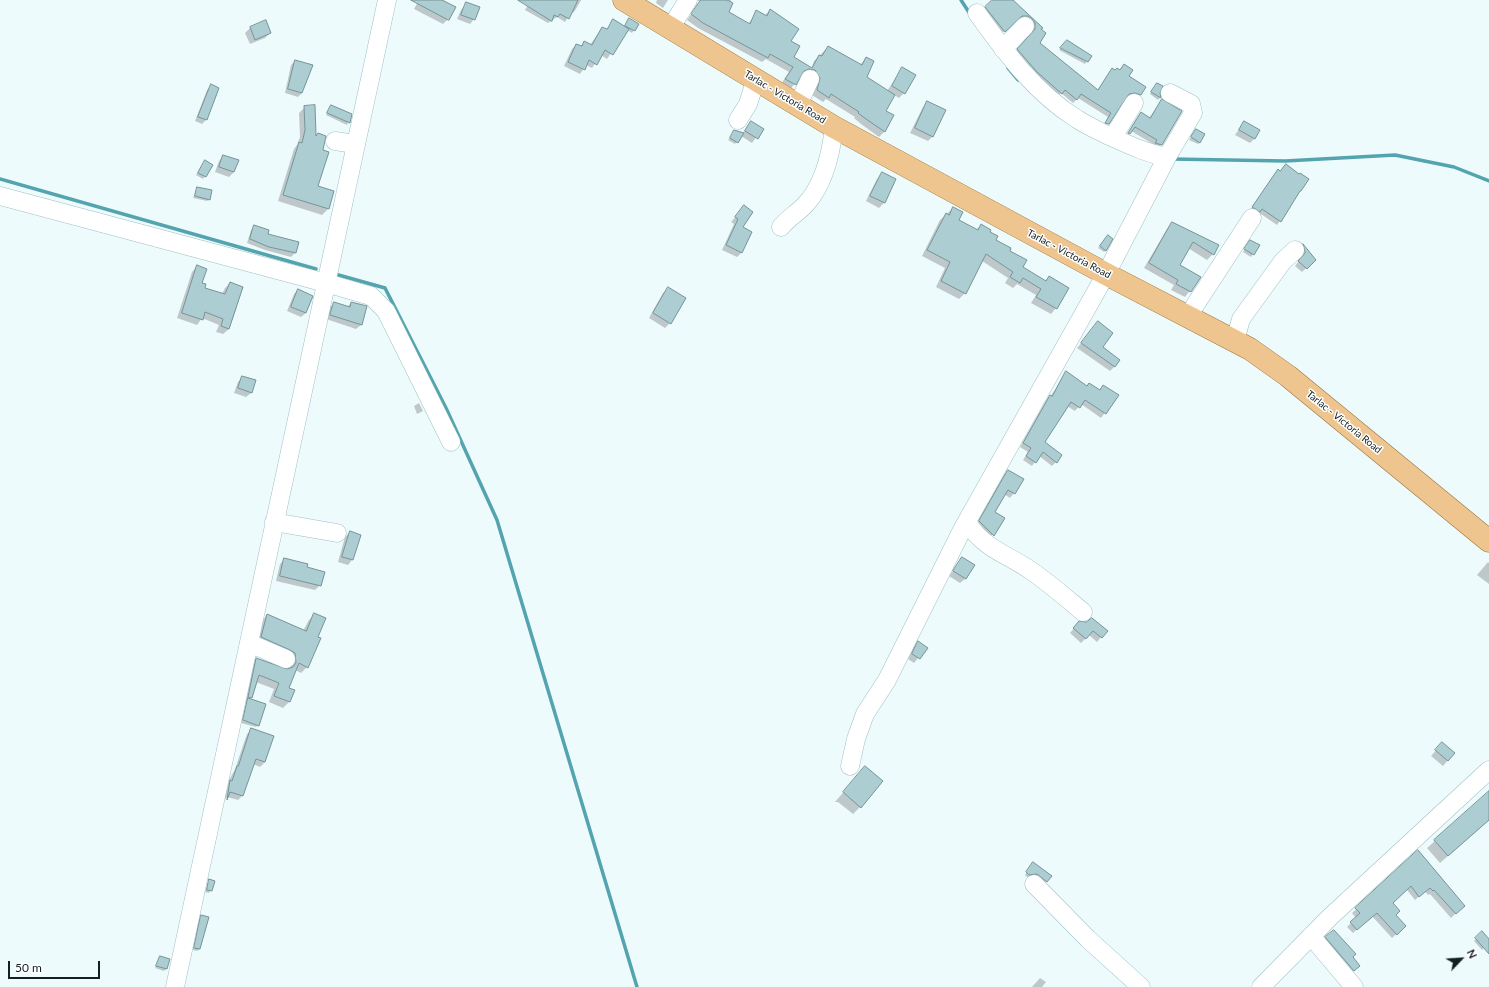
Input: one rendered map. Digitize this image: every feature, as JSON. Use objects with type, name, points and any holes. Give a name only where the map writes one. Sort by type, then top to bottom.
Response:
[{"type":"main road","name":"Tarlac - Victoria Road","points":[[624,0],[671,27],[834,127],[1106,274],[1250,349],[1288,376],[1489,542]]},
{"type":"street","points":[[175,987],[387,0]]},
{"type":"street","points":[[671,27],[688,0]]},
{"type":"street","points":[[977,13],[1003,49],[1049,99],[1077,120],[1146,153],[1167,158]]},
{"type":"street","points":[[1003,49],[1025,26]]},
{"type":"street","points":[[738,120],[748,104],[756,79]]},
{"type":"street","points":[[798,105],[810,79]]},
{"type":"street","points":[[850,766],[856,739],[865,714],[886,680],[967,522],[1106,274],[1167,158],[1193,113],[1191,104],[1170,93]]},
{"type":"street","points":[[1113,137],[1134,103]]},
{"type":"street","points":[[780,227],[804,206],[816,191],[824,174],[832,147],[834,127]]},
{"type":"street","points":[[335,141],[355,144]]},
{"type":"street","points":[[0,196],[371,296],[380,304],[451,442]]},
{"type":"street","points":[[1188,316],[1252,218]]},
{"type":"street","points":[[1235,341],[1241,318],[1284,261],[1295,250]]},
{"type":"street","points":[[274,522],[337,533]]},
{"type":"street","points":[[967,522],[976,536],[985,544],[1031,570],[1083,612]]},
{"type":"street","points":[[249,643],[286,659]]},
{"type":"street","points":[[1261,987],[1311,936],[1489,770]]},
{"type":"street","points":[[1034,884],[1088,939],[1141,987]]},
{"type":"street","points":[[1311,936],[1354,987]]},
{"type":"building","points":[[411,0],[442,0],[456,7],[449,20]]},
{"type":"building","points":[[518,0],[578,0],[569,19],[560,14],[558,17],[554,15],[552,21]]},
{"type":"building","points":[[701,0],[727,0],[733,3],[729,12],[750,24],[756,10],[767,16],[770,9],[799,29],[791,41],[800,46],[794,57],[812,68],[819,55],[822,56],[828,46],[862,65],[866,57],[874,61],[867,77],[895,95],[886,111],[894,115],[885,132],[858,113],[859,112],[831,94],[829,98],[817,90],[820,78],[815,70],[809,69],[804,71],[796,85],[785,79],[793,67],[770,54],[768,58],[703,23],[691,14]]},
{"type":"building","points":[[992,0],[1013,0],[1043,28],[1041,29],[1046,33],[1040,43],[1098,90],[1112,68],[1115,70],[1117,68],[1120,70],[1124,64],[1133,70],[1129,76],[1146,87],[1141,95],[1135,93],[1129,94],[1109,124],[1105,123],[1111,113],[1081,94],[1077,100],[1065,90],[1062,94],[1037,72],[1017,49],[1035,29],[1035,23],[1032,19],[1028,16],[1022,16],[1005,32],[985,7]]},
{"type":"building","points":[[466,2],[480,7],[475,20],[461,15]]},
{"type":"building","points":[[629,18],[639,24],[635,31],[625,26]]},
{"type":"building","points":[[613,19],[629,29],[613,55],[605,50],[597,65],[589,60],[585,70],[568,62],[576,44],[582,46],[584,41],[592,45],[602,27],[607,29]]},
{"type":"building","points":[[266,20],[271,33],[255,40],[250,27]]},
{"type":"building","points":[[1067,40],[1092,56],[1088,62],[1060,48]]},
{"type":"building","points":[[295,60],[313,65],[302,93],[288,89]]},
{"type":"building","points":[[902,67],[916,75],[905,94],[892,86]]},
{"type":"building","points":[[1157,83],[1163,86],[1160,93],[1161,98],[1151,92]]},
{"type":"building","points":[[211,84],[219,88],[207,120],[198,117]]},
{"type":"building","points":[[1162,99],[1182,111],[1162,145],[1155,143],[1157,140],[1135,127],[1130,134],[1128,133],[1141,112],[1150,118]]},
{"type":"building","points":[[927,101],[946,110],[933,137],[915,128]]},
{"type":"building","points":[[315,105],[316,136],[318,133],[326,136],[323,150],[329,152],[318,186],[334,191],[329,209],[283,195],[299,142],[302,143],[305,130],[304,106]]},
{"type":"building","points":[[331,105],[352,114],[350,123],[327,113]]},
{"type":"building","points":[[751,121],[764,129],[758,139],[745,131]]},
{"type":"building","points":[[1244,121],[1260,130],[1255,139],[1239,130]]},
{"type":"building","points":[[1196,129],[1205,134],[1200,143],[1191,137]]},
{"type":"building","points":[[734,130],[744,133],[738,143],[730,138]]},
{"type":"building","points":[[223,155],[239,160],[234,172],[219,167]]},
{"type":"building","points":[[205,160],[213,165],[206,177],[198,173]]},
{"type":"building","points":[[1286,164],[1299,174],[1300,173],[1309,179],[1281,222],[1262,209],[1260,212],[1252,207],[1278,169],[1280,171]]},
{"type":"building","points":[[882,172],[896,179],[885,203],[870,196]]},
{"type":"building","points":[[197,187],[212,190],[210,200],[195,196]]},
{"type":"building","points":[[744,205],[753,212],[743,227],[752,232],[742,253],[726,245],[738,219],[735,217]]},
{"type":"building","points":[[953,207],[963,212],[959,220],[978,230],[981,224],[991,230],[990,232],[998,236],[996,240],[1011,248],[1010,251],[1027,260],[1023,267],[1046,281],[1049,276],[1069,288],[1057,309],[1036,297],[1041,289],[1023,278],[1020,283],[1010,277],[1013,272],[986,254],[966,294],[941,281],[950,262],[927,250],[946,213],[949,215]]},
{"type":"building","points":[[1172,222],[1219,245],[1214,255],[1193,242],[1180,265],[1201,277],[1191,292],[1176,284],[1178,280],[1149,263]]},
{"type":"building","points":[[254,225],[269,230],[268,234],[299,242],[296,253],[269,247],[250,239]]},
{"type":"building","points":[[1108,235],[1113,239],[1106,251],[1100,246]]},
{"type":"building","points":[[1250,240],[1260,245],[1254,255],[1244,249]]},
{"type":"building","points":[[1303,244],[1316,260],[1307,269],[1298,261],[1305,253]]},
{"type":"building","points":[[197,265],[207,269],[202,283],[206,284],[205,288],[225,294],[230,282],[243,287],[229,329],[221,326],[223,319],[205,312],[203,320],[182,313]]},
{"type":"building","points":[[668,287],[686,298],[671,324],[653,313]]},
{"type":"building","points":[[298,289],[313,296],[306,313],[291,307]]},
{"type":"building","points":[[334,302],[350,307],[351,302],[367,306],[362,325],[330,315]]},
{"type":"building","points":[[1098,321],[1113,333],[1103,347],[1120,360],[1115,367],[1081,343]]},
{"type":"building","points":[[1066,371],[1087,386],[1089,383],[1100,390],[1103,385],[1119,395],[1106,414],[1085,400],[1080,408],[1071,402],[1045,442],[1062,455],[1057,463],[1043,452],[1036,463],[1026,456],[1031,448],[1023,443],[1050,395],[1052,396]]},
{"type":"building","points":[[242,376],[256,380],[252,393],[238,388]]},
{"type":"building","points":[[1008,470],[1024,479],[1015,494],[1008,490],[995,512],[1005,518],[994,536],[979,521]]},
{"type":"building","points":[[350,531],[361,535],[353,560],[342,557]]},
{"type":"building","points":[[962,557],[975,565],[966,579],[953,571]]},
{"type":"building","points":[[284,558],[308,564],[307,567],[325,572],[321,586],[280,576]]},
{"type":"building","points":[[314,613],[326,618],[318,637],[321,638],[308,668],[299,663],[289,688],[295,690],[290,702],[274,696],[279,683],[259,675],[252,698],[248,697],[256,658],[287,669],[293,667],[296,663],[295,653],[261,637],[267,614],[306,631]]},
{"type":"building","points":[[1092,618],[1108,631],[1102,638],[1093,631],[1086,639],[1073,628],[1079,621],[1086,622]]},
{"type":"building","points":[[918,641],[928,648],[920,659],[912,654]]},
{"type":"building","points":[[248,698],[266,704],[259,726],[243,720]]},
{"type":"building","points":[[251,728],[274,736],[265,762],[256,759],[243,796],[230,792],[227,800],[230,780],[232,781]]},
{"type":"building","points":[[1442,742],[1455,753],[1448,761],[1435,750]]},
{"type":"building","points":[[865,766],[883,781],[861,808],[843,792]]},
{"type":"building","points":[[1489,791],[1489,820],[1448,856],[1434,840]]},
{"type":"building","points":[[1418,850],[1465,906],[1456,914],[1434,890],[1433,891],[1430,888],[1419,897],[1411,886],[1393,903],[1400,911],[1396,915],[1406,926],[1397,935],[1377,913],[1357,930],[1350,922],[1360,913],[1355,908]]},
{"type":"building","points":[[1033,862],[1052,876],[1047,882],[1037,874],[1029,875],[1026,872]]},
{"type":"building","points":[[209,879],[215,881],[212,891],[207,890]]},
{"type":"building","points":[[201,915],[209,917],[200,949],[194,948]]},
{"type":"building","points":[[1334,930],[1356,954],[1353,957],[1360,966],[1354,971],[1325,937]]},
{"type":"building","points":[[1482,931],[1489,939],[1489,954],[1475,938]]},
{"type":"building","points":[[160,956],[170,959],[167,969],[156,966]]},
{"type":"waterway","points":[[961,0],[970,14]]},
{"type":"waterway","points":[[1008,68],[1018,80]]},
{"type":"waterway","points":[[1172,159],[1285,161],[1395,155],[1454,167],[1489,181]]},
{"type":"waterway","points":[[0,179],[316,269]]},
{"type":"waterway","points":[[335,274],[385,288],[446,408],[497,520],[637,987]]}]
